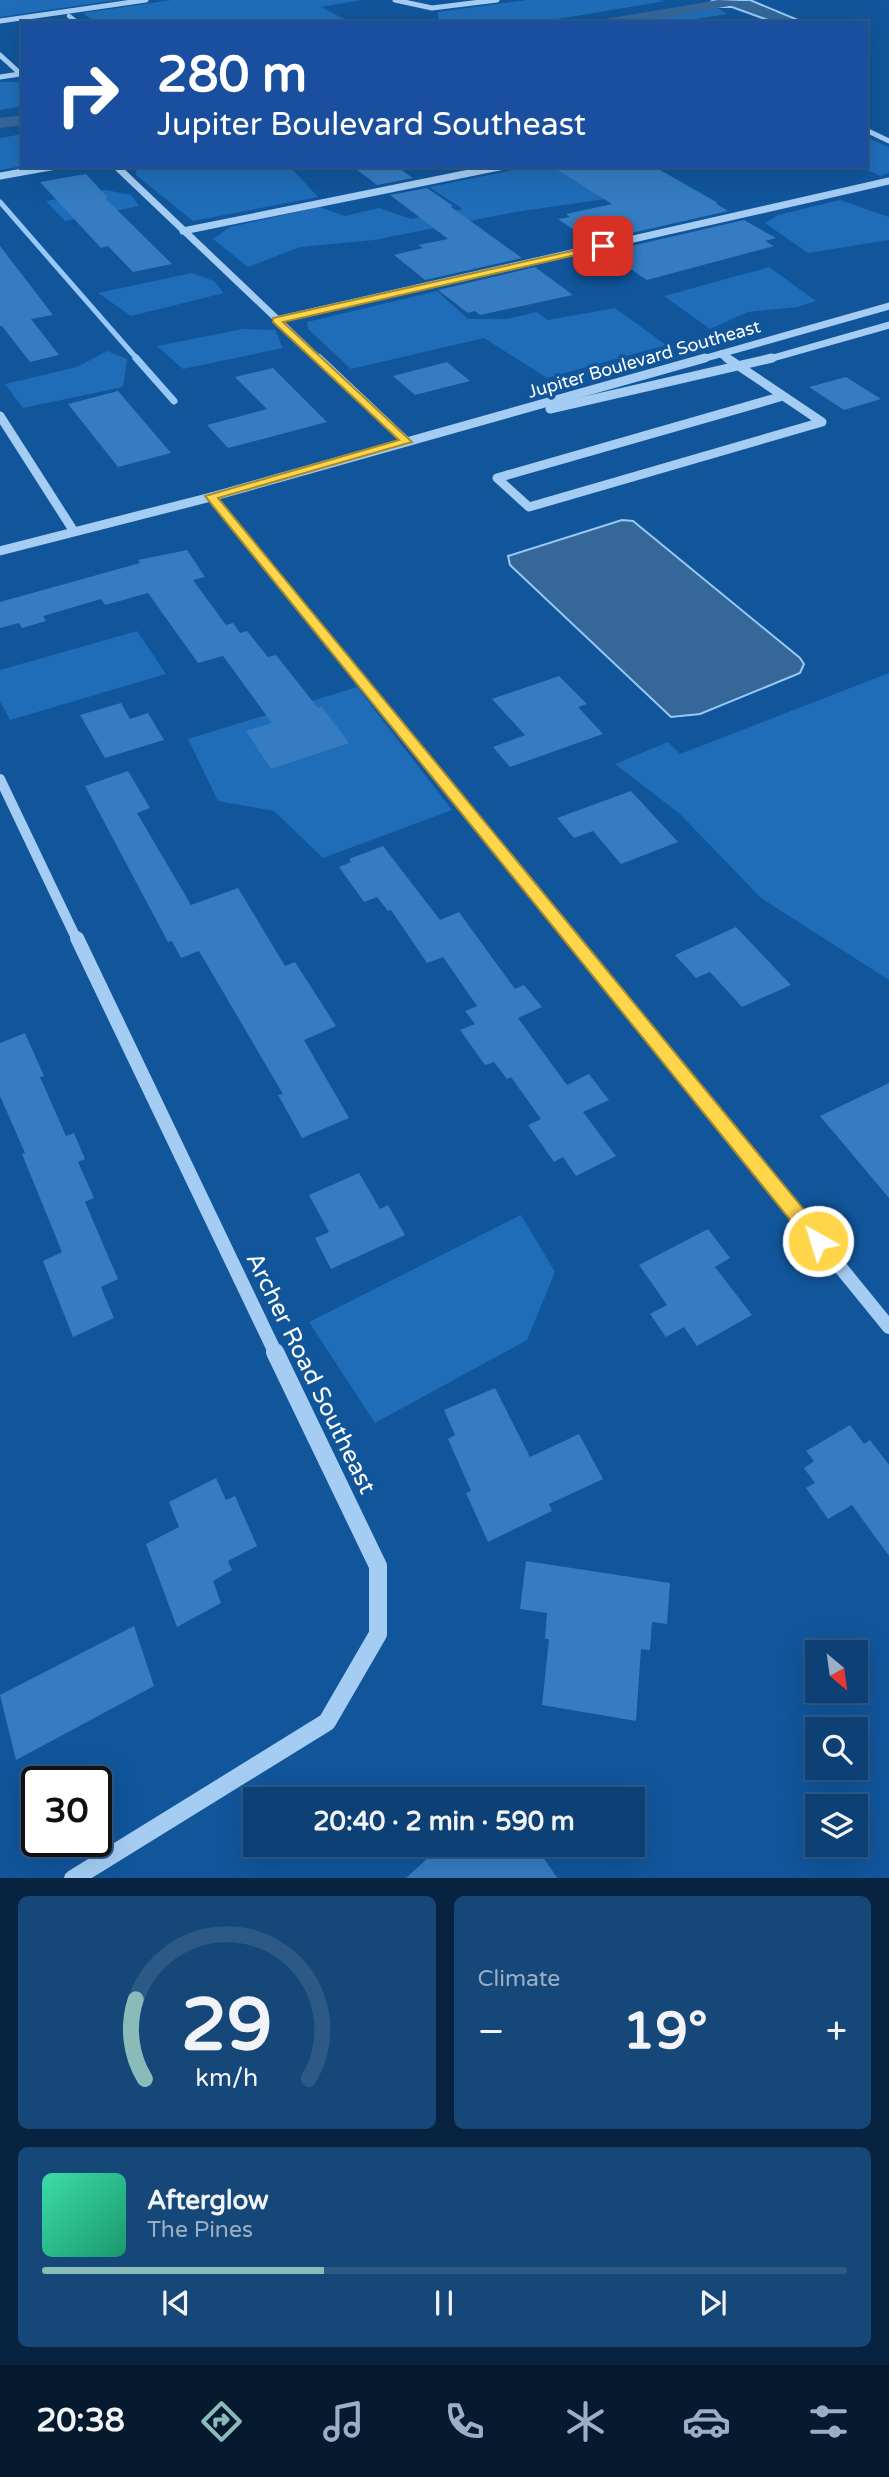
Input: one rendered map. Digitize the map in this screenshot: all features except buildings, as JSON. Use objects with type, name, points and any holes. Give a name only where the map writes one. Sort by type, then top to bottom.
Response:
[{"type":"street","points":[[0,21],[146,0]]},
{"type":"street","points":[[395,0],[415,6],[446,8],[497,0]]},
{"type":"street","points":[[0,55],[21,75]]},
{"type":"street","points":[[0,77],[21,75]]},
{"type":"street","points":[[868,131],[889,141]]},
{"type":"street","points":[[0,176],[45,168]]},
{"type":"street","points":[[118,168],[406,442]]},
{"type":"street","points":[[183,231],[494,168]]},
{"type":"street","points":[[276,320],[889,181]]},
{"type":"street","name":"Jupiter Boulevard Southeast","points":[[0,551],[211,496],[889,306]]},
{"type":"street","name":"Jupiter Boulevard Southeast","points":[[406,442],[740,367],[889,325]]},
{"type":"street","points":[[721,354],[822,422],[529,507],[497,478],[783,396]]},
{"type":"street","points":[[0,416],[73,530]]},
{"type":"street","points":[[211,496],[889,1327]]},
{"type":"street","name":"Archer Road Southeast","points":[[0,779],[378,1566],[378,1634],[327,1721],[73,1878]]},
{"type":"shaded area","points":[[0,0],[117,0],[0,17]]},
{"type":"shaded area","points":[[172,0],[362,0],[321,7],[348,21],[93,21],[83,13]]},
{"type":"shaded area","points":[[527,0],[666,1],[546,21],[438,21],[438,12]]},
{"type":"shaded area","points":[[714,0],[750,0],[800,21],[770,21],[732,7],[708,7],[707,4]]},
{"type":"shaded area","points":[[716,7],[727,14],[684,21],[633,21]]},
{"type":"shaded area","points":[[0,82],[18,82],[21,85],[21,106],[0,110]]},
{"type":"shaded area","points":[[21,134],[21,166],[0,170],[0,138]]},
{"type":"shaded area","points":[[868,138],[889,147],[889,173],[880,176],[863,168],[868,168]]},
{"type":"shaded area","points":[[137,168],[295,168],[292,169],[318,197],[193,221],[136,175]]},
{"type":"shaded area","points":[[523,168],[597,168],[605,199],[515,212],[374,240],[300,247],[248,267],[213,239],[230,227],[319,207],[345,216],[379,208],[411,219],[463,209],[429,187]]},
{"type":"shaded area","points":[[106,190],[131,195],[139,206],[65,221],[46,201]]},
{"type":"shaded area","points":[[840,200],[889,217],[889,240],[808,253],[765,223],[778,215]]},
{"type":"shaded area","points":[[769,267],[816,301],[797,307],[748,312],[710,329],[664,296]]},
{"type":"shaded area","points":[[192,273],[214,281],[224,293],[131,316],[98,293]]},
{"type":"shaded area","points":[[437,291],[468,319],[508,319],[536,312],[548,320],[615,308],[666,345],[547,378],[484,338],[351,369],[308,329],[307,322]]},
{"type":"shaded area","points":[[243,329],[275,330],[283,348],[183,369],[157,346]]},
{"type":"shaded area","points":[[107,351],[127,359],[123,387],[23,408],[5,384],[77,367]]},
{"type":"shaded area","points":[[622,520],[633,521],[800,658],[804,664],[800,673],[700,714],[671,717],[510,565],[508,556]]},
{"type":"shaded area","points":[[137,631],[166,674],[10,720],[0,701],[0,670]]},
{"type":"shaded area","points":[[889,673],[889,980],[761,898],[680,814],[615,764],[668,742],[680,754]]},
{"type":"shaded area","points":[[357,687],[452,810],[323,858],[274,811],[218,801],[188,739]]},
{"type":"shaded area","points":[[521,1215],[555,1272],[527,1340],[375,1423],[309,1322]]},
{"type":"waterway","points":[[618,21],[735,1]]},
{"type":"waterway","points":[[69,16],[75,21]]},
{"type":"waterway","points":[[0,123],[21,120]]},
{"type":"waterway","points":[[0,202],[138,360]]},
{"type":"waterway","points":[[136,358],[174,401]]},
{"type":"route","points":[[603,246],[276,320],[406,442],[211,496],[818,1241]]}]
